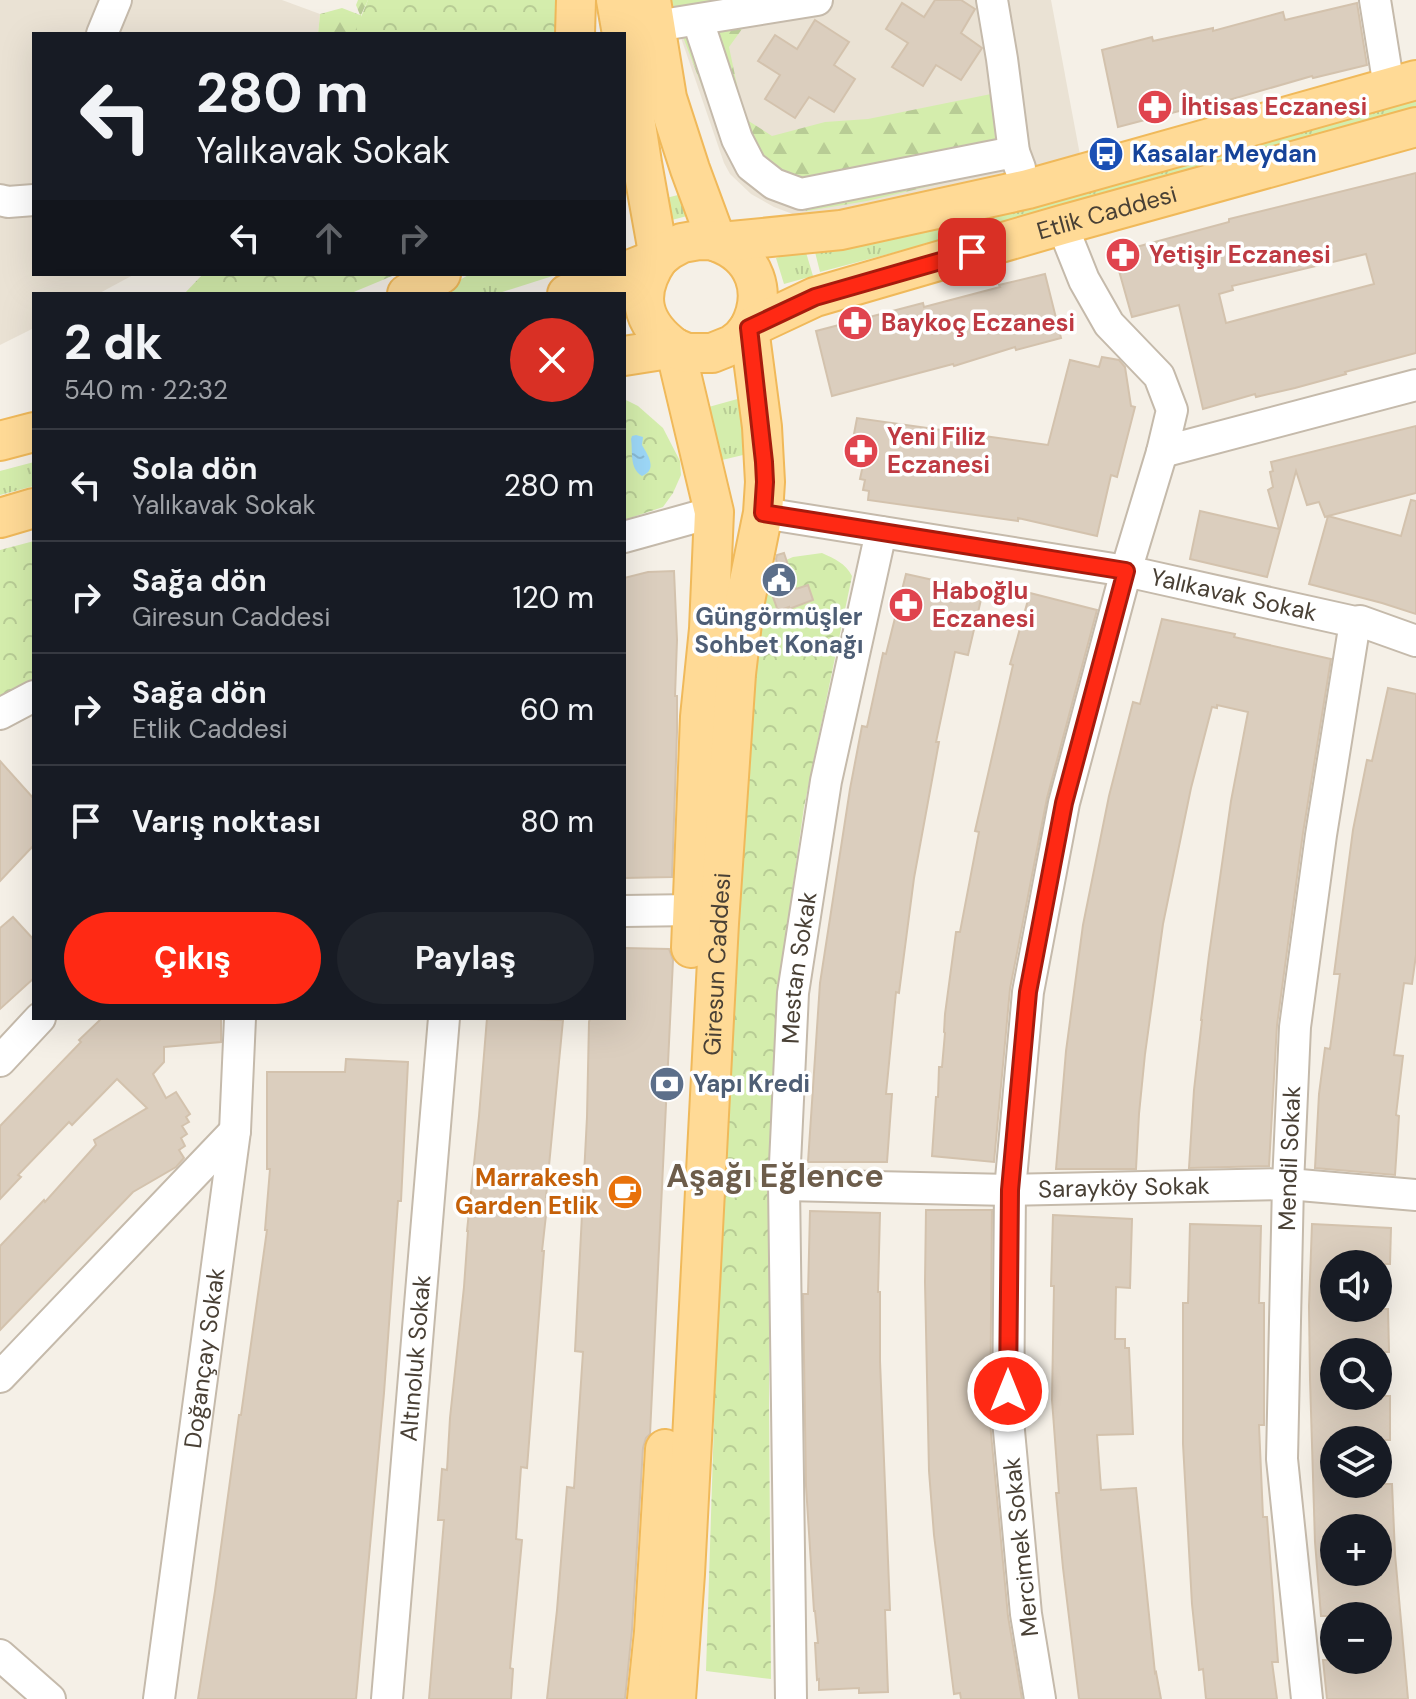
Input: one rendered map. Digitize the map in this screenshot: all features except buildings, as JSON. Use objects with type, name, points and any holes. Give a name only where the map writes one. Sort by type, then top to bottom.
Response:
[{"type":"main road","points":[[575,32],[576,0]]},
{"type":"main road","points":[[616,0],[643,20],[690,169],[717,242],[735,251],[753,271],[758,300],[749,328]]},
{"type":"main road","points":[[626,60],[659,258],[650,272],[644,303],[652,326],[660,337],[675,348]]},
{"type":"main road","name":"Etlik Caddesi","points":[[626,271],[659,258],[682,243],[841,230],[1028,189],[1402,83]]},
{"type":"main road","name":"Etlik Caddesi","points":[[626,356],[675,348],[687,353],[712,353],[732,345],[749,328],[815,297],[1416,127]]},
{"type":"main road","points":[[410,292],[438,276]]},
{"type":"main road","name":"Etlik Caddesi","points":[[572,292],[614,276]]},
{"type":"main road","name":"Giresun Caddesi","points":[[676,1699],[719,923],[736,674],[744,606],[763,513],[765,482],[749,328]]},
{"type":"main road","name":"Giresun Caddesi","points":[[647,1699],[665,1463],[700,717],[709,629],[714,512],[675,348]]},
{"type":"main road","points":[[0,441],[32,433]]},
{"type":"main road","points":[[0,518],[32,509]]},
{"type":"street","points":[[103,32],[116,0]]},
{"type":"street","points":[[643,20],[698,21],[817,0]]},
{"type":"street","points":[[992,0],[1014,152],[1028,189]]},
{"type":"street","points":[[1375,0],[1402,83]]},
{"type":"street","points":[[698,21],[737,139],[751,166],[774,184],[801,194],[1014,152]]},
{"type":"street","points":[[0,200],[32,200]]},
{"type":"street","name":"Mercimek Sokak","points":[[1040,1699],[1026,1614],[1008,1420],[1010,1190],[1028,992],[1068,789],[1172,410],[1159,376],[1109,324],[1084,280],[1062,225]]},
{"type":"street","points":[[1162,452],[1416,385]]},
{"type":"street","points":[[626,536],[714,512]]},
{"type":"street","name":"Yalıkavak Sokak","points":[[763,513],[1126,571],[1360,621],[1416,641]]},
{"type":"street","name":"Mestan Sokak","points":[[791,1699],[784,1185],[795,977],[826,781],[881,532]]},
{"type":"street","name":"Mendil Sokak","points":[[1307,1699],[1282,1459],[1288,1184],[1295,1027],[1321,835],[1355,622]]},
{"type":"street","points":[[0,714],[32,697]]},
{"type":"street","points":[[626,911],[693,910]]},
{"type":"street","points":[[0,1061],[38,1020]]},
{"type":"street","name":"Doğançay Sokak","points":[[159,1699],[235,1131],[240,1020]]},
{"type":"street","name":"Altınoluk Sokak","points":[[387,1699],[444,1020]]},
{"type":"street","points":[[0,1377],[235,1131]]},
{"type":"street","name":"Sarayköy Sokak","points":[[784,1185],[1010,1190],[1288,1184],[1416,1195]]},
{"type":"street","points":[[0,1655],[50,1699]]},
{"type":"shaded area","points":[[0,0],[282,0],[320,14],[318,32],[32,32],[32,276],[131,276],[102,292],[32,292],[32,329],[0,345]]},
{"type":"shaded area","points":[[668,0],[1051,0],[1080,155],[818,218],[806,219],[774,207],[751,194],[730,174],[724,163]]},
{"type":"green space","points":[[358,0],[368,0],[361,15],[366,32],[318,32],[320,14],[342,8],[360,15],[356,5]]},
{"type":"green space","points":[[368,0],[555,0],[557,32],[355,32]]},
{"type":"green space","points":[[669,0],[763,0],[729,47],[744,118],[772,136],[825,122],[868,119],[991,94],[998,170],[867,201],[807,211],[775,197],[731,163]]},
{"type":"green space","points":[[1416,99],[1416,115],[820,272],[815,252]]},
{"type":"green space","points":[[690,192],[695,214],[664,222],[658,200]]},
{"type":"green space","points":[[805,249],[813,276],[784,284],[776,258]]},
{"type":"green space","points":[[201,276],[392,276],[354,292],[186,292]]},
{"type":"green space","points":[[467,276],[553,276],[502,292],[439,292]]},
{"type":"green space","points":[[741,398],[743,455],[722,460],[705,408]]},
{"type":"green space","points":[[626,400],[638,406],[663,428],[680,461],[681,475],[663,507],[626,519]]},
{"type":"green space","points":[[32,463],[32,487],[0,495],[0,471]]},
{"type":"green space","points":[[32,542],[32,687],[0,699],[0,550]]},
{"type":"green space","points":[[822,553],[843,565],[852,576],[804,807],[778,993],[771,1178],[771,1679],[706,1671],[721,1204],[747,720],[765,591],[779,563],[793,557]]},
{"type":"water","points":[[636,435],[643,437],[642,445],[651,466],[642,476],[635,469],[632,459],[631,439]]},
{"type":"place","name":"İhtisas Eczanesi","points":[[1155,107]]},
{"type":"place","name":"Kasalar Meydan","points":[[1106,154]]},
{"type":"place","name":"Yetişir Eczanesi","points":[[1123,255]]},
{"type":"place","name":"Baykoç Eczanesi","points":[[855,323]]},
{"type":"place","name":"Yeni Filiz Eczanesi","points":[[861,451]]},
{"type":"place","name":"Güngörmüşler Sohbet Konağı","points":[[779,580]]},
{"type":"place","name":"Haboğlu Eczanesi","points":[[906,605]]},
{"type":"place","name":"Yapı Kredi","points":[[667,1084]]},
{"type":"place","name":"Marrakesh Garden Etlik","points":[[625,1192]]},
{"type":"district","name":"Aşağı Eğlence","points":[[775,1176]]},
{"type":"route","points":[[972,252],[815,297],[749,328],[762,427],[763,513],[1126,571],[1064,803],[1028,992],[1010,1190],[1008,1391]]}]
